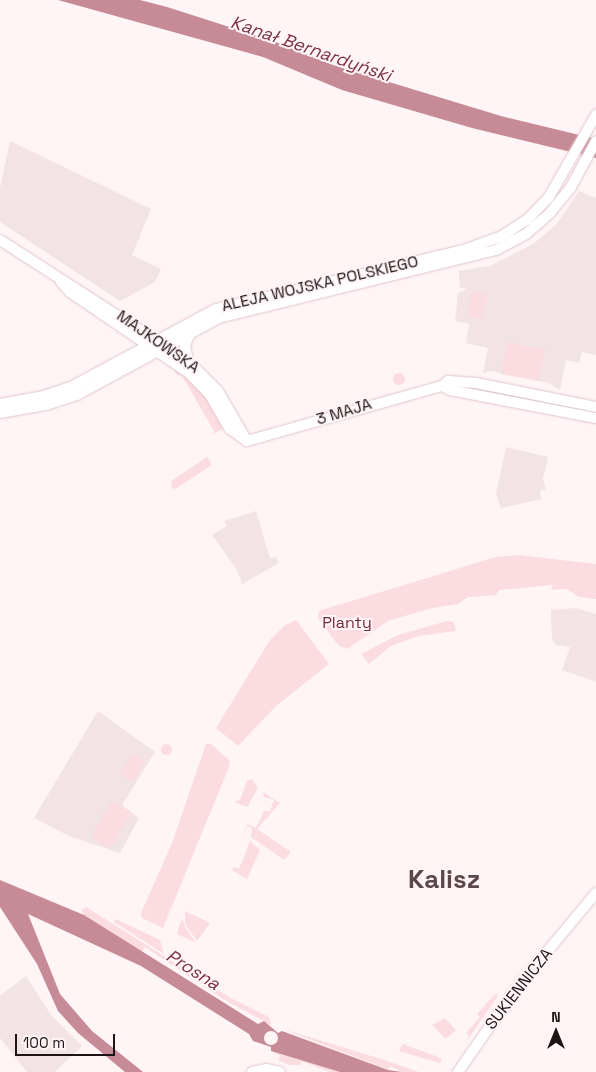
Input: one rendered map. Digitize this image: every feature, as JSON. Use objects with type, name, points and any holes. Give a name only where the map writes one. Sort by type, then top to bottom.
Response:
[{"type":"main road","name":"ALEJA WOJSKA POLSKIEGO","points":[[0,413],[46,405],[77,395],[157,345],[197,317],[226,306],[492,241],[535,212],[564,173],[594,120]]},
{"type":"main road","name":"ALEJA WOJSKA POLSKIEGO","points":[[0,404],[63,391],[157,345],[229,315],[496,250],[542,221],[576,178],[596,141]]},
{"type":"main road","name":"MAJKOWSKA","points":[[0,240],[59,279],[70,292],[157,345],[188,361],[218,391],[247,441]]},
{"type":"main road","points":[[188,361],[186,345],[191,331]]},
{"type":"main road","name":"MAJKOWSKA","points":[[157,345],[197,381],[215,403],[230,429],[247,441]]},
{"type":"main road","name":"3 MAJA","points":[[247,441],[442,386],[448,381],[466,381],[596,407]]},
{"type":"main road","points":[[442,386],[450,390],[596,418]]},
{"type":"main road","name":"SUKIENNICZA","points":[[458,1072],[510,998],[596,893]]},
{"type":"main road","points":[[256,1070],[280,1072]]},
{"type":"shaded area","points":[[58,0],[140,0],[167,7],[273,41],[333,65],[501,116],[596,139],[596,158],[472,128],[342,90],[263,57]]},
{"type":"shaded area","points":[[10,141],[151,209],[132,255],[161,269],[155,282],[120,301],[0,222],[0,188]]},
{"type":"shaded area","points":[[579,191],[596,198],[596,355],[582,352],[579,363],[566,360],[560,390],[549,383],[491,371],[483,373],[488,348],[466,343],[469,324],[455,321],[458,293],[468,289],[460,288],[459,271],[490,266],[533,244],[556,225]]},
{"type":"shaded area","points":[[506,447],[548,457],[543,479],[546,489],[540,491],[541,499],[501,508],[496,494]]},
{"type":"shaded area","points":[[256,511],[270,559],[276,557],[279,563],[242,584],[237,570],[212,535],[227,526],[224,521]]},
{"type":"shaded area","points":[[576,608],[596,614],[596,682],[562,670],[570,647],[556,645],[552,639],[551,610]]},
{"type":"shaded area","points":[[98,711],[155,752],[122,805],[139,818],[120,853],[69,836],[34,818]]},
{"type":"shaded area","points":[[0,880],[84,915],[258,1024],[264,1021],[278,1033],[282,1031],[388,1070],[402,1072],[340,1072],[271,1051],[271,1047],[253,1041],[249,1034],[141,966],[28,914],[60,994],[92,1031],[143,1072],[125,1072],[78,1033],[58,1011],[37,964],[0,907]]},
{"type":"shaded area","points":[[26,976],[51,1015],[82,1046],[55,1072],[27,1072],[0,1038],[0,996]]},
{"type":"green space","points":[[472,291],[487,294],[482,319],[467,316]]},
{"type":"green space","points":[[508,341],[520,346],[545,348],[539,381],[501,374]]},
{"type":"green space","points":[[173,368],[184,374],[206,396],[224,428],[212,435],[214,431],[181,374],[178,376]]},
{"type":"green space","points":[[401,373],[404,374],[404,384],[397,385],[394,384],[393,377],[394,374]]},
{"type":"green space","points":[[207,457],[212,465],[175,489],[172,488],[171,481]]},
{"type":"green space","name":"Planty","points":[[518,555],[596,564],[596,599],[579,597],[567,589],[551,590],[553,585],[499,590],[496,595],[468,597],[458,604],[432,608],[388,621],[347,649],[338,645],[318,618],[319,612],[322,610],[496,557]]},
{"type":"green space","name":"Planty","points":[[296,620],[329,664],[276,706],[238,746],[216,728],[270,640],[285,625]]},
{"type":"green space","points":[[447,621],[454,622],[456,631],[418,636],[391,646],[369,664],[361,654],[398,635]]},
{"type":"green space","points":[[166,743],[172,749],[166,755],[160,749]]},
{"type":"green space","points":[[206,744],[211,744],[230,761],[229,767],[163,928],[142,918],[141,913],[172,843]]},
{"type":"green space","points":[[132,754],[145,761],[133,782],[120,774]]},
{"type":"green space","points":[[252,779],[258,788],[247,807],[234,802],[240,800],[247,781]]},
{"type":"green space","points":[[263,792],[280,803],[257,829],[291,852],[284,860],[251,837],[252,828],[247,826],[240,843],[247,824],[256,828],[264,811],[270,811],[274,800],[264,797]]},
{"type":"green space","points":[[112,801],[131,812],[110,849],[91,837]]},
{"type":"green space","points":[[250,841],[260,850],[247,879],[232,870],[233,867],[239,869]]},
{"type":"green space","points":[[83,905],[229,997],[269,1017],[271,1025],[223,999],[145,947],[142,952],[84,915],[81,910],[86,908]]},
{"type":"green space","points":[[185,911],[210,923],[197,941],[185,924]]},
{"type":"green space","points":[[182,918],[185,927],[196,943],[177,934]]},
{"type":"green space","points":[[116,919],[160,940],[164,954],[114,922]]},
{"type":"green space","points":[[496,993],[498,996],[464,1045],[469,1036],[466,1033],[480,1017],[477,1014]]},
{"type":"green space","points":[[445,1018],[456,1030],[446,1039],[432,1025]]},
{"type":"green space","points":[[283,1029],[419,1072],[402,1072],[390,1066],[389,1070]]},
{"type":"green space","points":[[403,1044],[442,1060],[440,1063],[399,1051]]},
{"type":"green space","points":[[271,1051],[340,1072],[330,1072],[301,1061],[301,1065],[290,1065],[278,1060],[280,1056]]},
{"type":"pier","points":[[271,1031],[276,1033],[278,1038],[276,1043],[271,1045],[266,1043],[264,1038],[266,1033]]},
{"type":"district","name":"Kalisz","points":[[444,880]]},
{"type":"water label","name":"Kanał Bernardyński","points":[[311,49]]},
{"type":"water label","name":"Prosna","points":[[193,970]]}]
